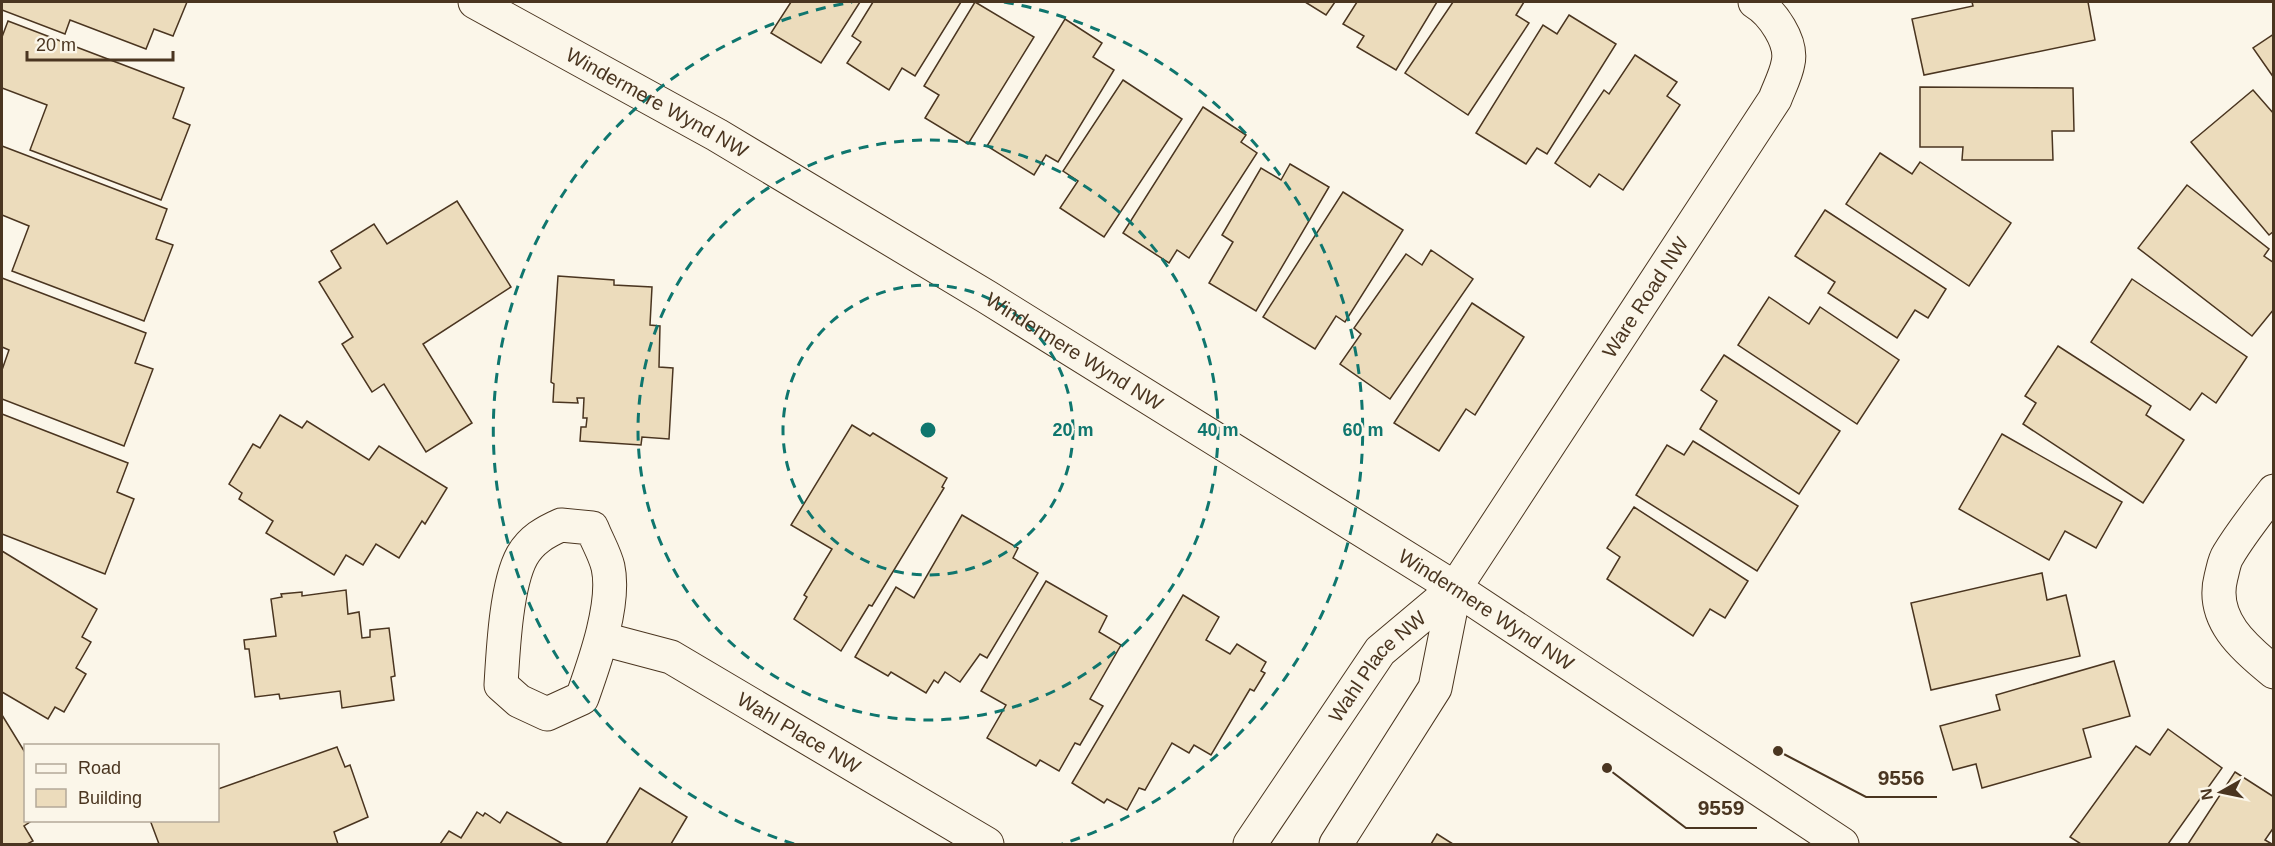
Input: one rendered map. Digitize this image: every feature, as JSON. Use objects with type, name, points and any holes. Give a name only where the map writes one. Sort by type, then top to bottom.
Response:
[{"type":"street","name":"Windermere Wynd NW","points":[[475,2],[717,135],[907,249],[1455,588],[1842,844]]},
{"type":"street","name":"Ware Road NW","points":[[1455,588],[1775,99],[1789,61],[1783,33],[1762,5],[1755,2]]},
{"type":"street","points":[[2274,491],[2226,557],[2219,585],[2220,606],[2231,632],[2246,650],[2274,672]]},
{"type":"street","points":[[561,525],[592,528],[608,568],[603,639],[582,699],[547,714],[519,701],[501,685],[503,646],[514,584],[522,556],[541,533],[561,525]]},
{"type":"street","name":"Wahl Place NW","points":[[1250,844],[1380,651],[1455,588]]},
{"type":"street","name":"Wahl Place NW","points":[[1336,844],[1436,688],[1455,588]]},
{"type":"street","name":"Wahl Place NW","points":[[603,639],[671,657],[987,844]]},
{"type":"building","points":[[2,2],[187,2],[173,36],[154,29],[146,49],[70,20],[65,34],[2,10]]},
{"type":"building","points":[[791,2],[860,2],[821,63],[771,33]]},
{"type":"building","points":[[873,2],[961,2],[915,76],[902,68],[889,90],[847,63],[861,42],[852,36]]},
{"type":"building","points":[[975,2],[1034,37],[968,144],[925,118],[939,95],[924,86]]},
{"type":"building","points":[[1305,2],[1335,2],[1326,15]]},
{"type":"building","points":[[1357,2],[1437,2],[1396,70],[1357,47],[1364,36],[1343,24]]},
{"type":"building","points":[[1453,2],[1524,2],[1516,15],[1529,23],[1468,115],[1405,73]]},
{"type":"building","points":[[1972,2],[2088,2],[2095,40],[1924,75],[1912,19],[1973,6]]},
{"type":"building","points":[[1569,15],[1616,44],[1547,154],[1537,148],[1526,164],[1476,133],[1543,25],[1557,34]]},
{"type":"building","points":[[1065,19],[1102,43],[1093,57],[1114,70],[1058,162],[1046,155],[1034,175],[987,146]]},
{"type":"building","points":[[8,21],[184,88],[173,118],[190,125],[161,200],[30,150],[47,105],[2,88],[2,37]]},
{"type":"building","points":[[2274,34],[2274,78],[2253,48]]},
{"type":"building","points":[[1635,55],[1677,82],[1667,96],[1680,105],[1623,190],[1599,174],[1590,187],[1555,163],[1604,90],[1609,94]]},
{"type":"building","points":[[1123,80],[1182,119],[1104,237],[1060,208],[1078,181],[1063,171]]},
{"type":"building","points":[[1920,87],[2073,88],[2074,131],[2052,131],[2053,160],[1962,160],[1963,147],[1920,147]]},
{"type":"building","points":[[2253,90],[2274,114],[2274,231],[2269,235],[2191,142]]},
{"type":"building","points":[[1203,107],[1246,135],[1241,142],[1257,153],[1189,258],[1177,250],[1169,263],[1123,233]]},
{"type":"building","points":[[2,146],[167,209],[156,239],[173,245],[144,321],[12,271],[29,226],[2,215]]},
{"type":"building","points":[[1880,153],[1912,174],[1920,162],[2011,223],[1969,286],[1846,204]]},
{"type":"building","points":[[1290,164],[1329,187],[1256,311],[1209,283],[1233,242],[1222,235],[1261,168],[1281,180]]},
{"type":"building","points":[[2187,185],[2269,249],[2264,256],[2274,263],[2274,309],[2252,336],[2138,248]]},
{"type":"building","points":[[1343,192],[1403,230],[1345,322],[1336,316],[1315,349],[1263,317]]},
{"type":"building","points":[[457,201],[511,287],[423,344],[472,423],[426,452],[384,384],[372,392],[342,344],[353,337],[319,282],[341,268],[331,251],[374,224],[387,244]]},
{"type":"building","points":[[1825,210],[1946,289],[1928,318],[1915,310],[1897,338],[1828,293],[1835,282],[1795,256]]},
{"type":"building","points":[[1431,250],[1473,279],[1390,399],[1340,364],[1361,334],[1354,328],[1406,254],[1422,265]]},
{"type":"building","points":[[558,276],[614,280],[614,285],[652,287],[650,325],[660,326],[659,367],[673,368],[669,439],[642,437],[641,445],[580,441],[581,427],[586,427],[587,418],[583,418],[584,398],[577,398],[578,403],[553,402],[554,384],[551,382]]},
{"type":"building","points":[[2,278],[146,333],[135,363],[153,369],[124,446],[2,399],[2,370],[9,350],[2,347]]},
{"type":"building","points":[[2132,279],[2247,357],[2216,403],[2202,393],[2190,410],[2091,342]]},
{"type":"building","points":[[1769,297],[1809,324],[1820,307],[1899,360],[1857,424],[1738,345]]},
{"type":"building","points":[[1472,303],[1524,337],[1475,415],[1466,409],[1439,451],[1394,423]]},
{"type":"building","points":[[2058,346],[2151,406],[2146,415],[2184,440],[2143,503],[2023,424],[2036,403],[2025,396]]},
{"type":"building","points":[[1724,355],[1840,431],[1799,494],[1700,429],[1717,401],[1701,390]]},
{"type":"building","points":[[2,414],[128,463],[117,492],[134,499],[105,574],[2,534]]},
{"type":"building","points":[[280,415],[302,428],[307,421],[369,460],[379,446],[447,488],[425,524],[422,521],[399,558],[376,544],[363,565],[346,555],[334,575],[266,533],[273,521],[239,499],[242,493],[229,484],[253,444],[260,448]]},
{"type":"building","points":[[852,425],[870,436],[873,433],[947,478],[942,487],[944,488],[872,606],[869,605],[841,651],[794,619],[807,597],[804,595],[832,549],[791,525]]},
{"type":"building","points":[[2002,434],[2122,502],[2096,548],[2065,531],[2049,560],[1959,509]]},
{"type":"building","points":[[1693,441],[1798,506],[1757,571],[1636,495],[1667,445],[1684,455]]},
{"type":"building","points":[[1634,507],[1748,581],[1725,618],[1710,609],[1693,636],[1607,579],[1620,557],[1607,548]]},
{"type":"building","points":[[962,515],[1018,548],[1013,558],[1038,573],[987,658],[980,654],[960,682],[945,672],[938,683],[934,680],[926,693],[891,672],[888,676],[855,657],[896,587],[914,598]]},
{"type":"building","points":[[2,551],[97,609],[82,637],[91,642],[76,668],[86,674],[64,712],[55,707],[48,719],[2,692]]},
{"type":"building","points":[[2042,573],[2047,600],[2066,595],[2080,656],[1931,690],[1911,603]]},
{"type":"building","points":[[1046,581],[1107,616],[1099,632],[1121,645],[1090,699],[1103,706],[1080,745],[1075,743],[1059,771],[1040,760],[1036,766],[987,738],[1006,705],[981,691]]},
{"type":"building","points":[[346,590],[348,614],[359,612],[362,638],[370,637],[370,630],[389,628],[395,676],[391,677],[394,700],[342,708],[340,691],[280,699],[279,694],[255,697],[249,649],[245,649],[244,640],[276,636],[271,599],[282,597],[281,594],[302,592],[302,596]]},
{"type":"building","points":[[1183,595],[1219,617],[1206,640],[1230,654],[1237,644],[1266,662],[1261,671],[1265,673],[1254,691],[1250,689],[1211,755],[1194,745],[1189,753],[1172,743],[1145,790],[1139,788],[1127,810],[1107,799],[1104,803],[1072,783]]},
{"type":"building","points":[[2114,661],[2130,716],[2083,729],[2091,757],[1982,788],[1976,764],[1953,770],[1940,726],[2000,710],[1996,695]]},
{"type":"building","points":[[2,715],[24,751],[24,822],[30,822],[24,826],[33,841],[27,844],[2,844]]},
{"type":"building","points":[[2168,729],[2222,768],[2168,844],[2081,844],[2070,837],[2136,746],[2150,755]]},
{"type":"building","points":[[337,747],[345,767],[350,765],[368,817],[334,832],[338,844],[159,844],[151,822],[219,822],[219,789]]},
{"type":"building","points":[[2235,772],[2274,797],[2274,827],[2265,840],[2272,844],[2188,844]]},
{"type":"building","points":[[640,788],[687,817],[671,844],[606,844]]},
{"type":"building","points":[[477,812],[483,816],[485,813],[500,823],[507,812],[563,844],[440,844],[449,831],[461,838]]},
{"type":"building","points":[[1437,834],[1453,844],[1431,844]]},
{"type":"place","name":"9556","points":[[1778,751]]},
{"type":"place","name":"9559","points":[[1607,768]]}]
